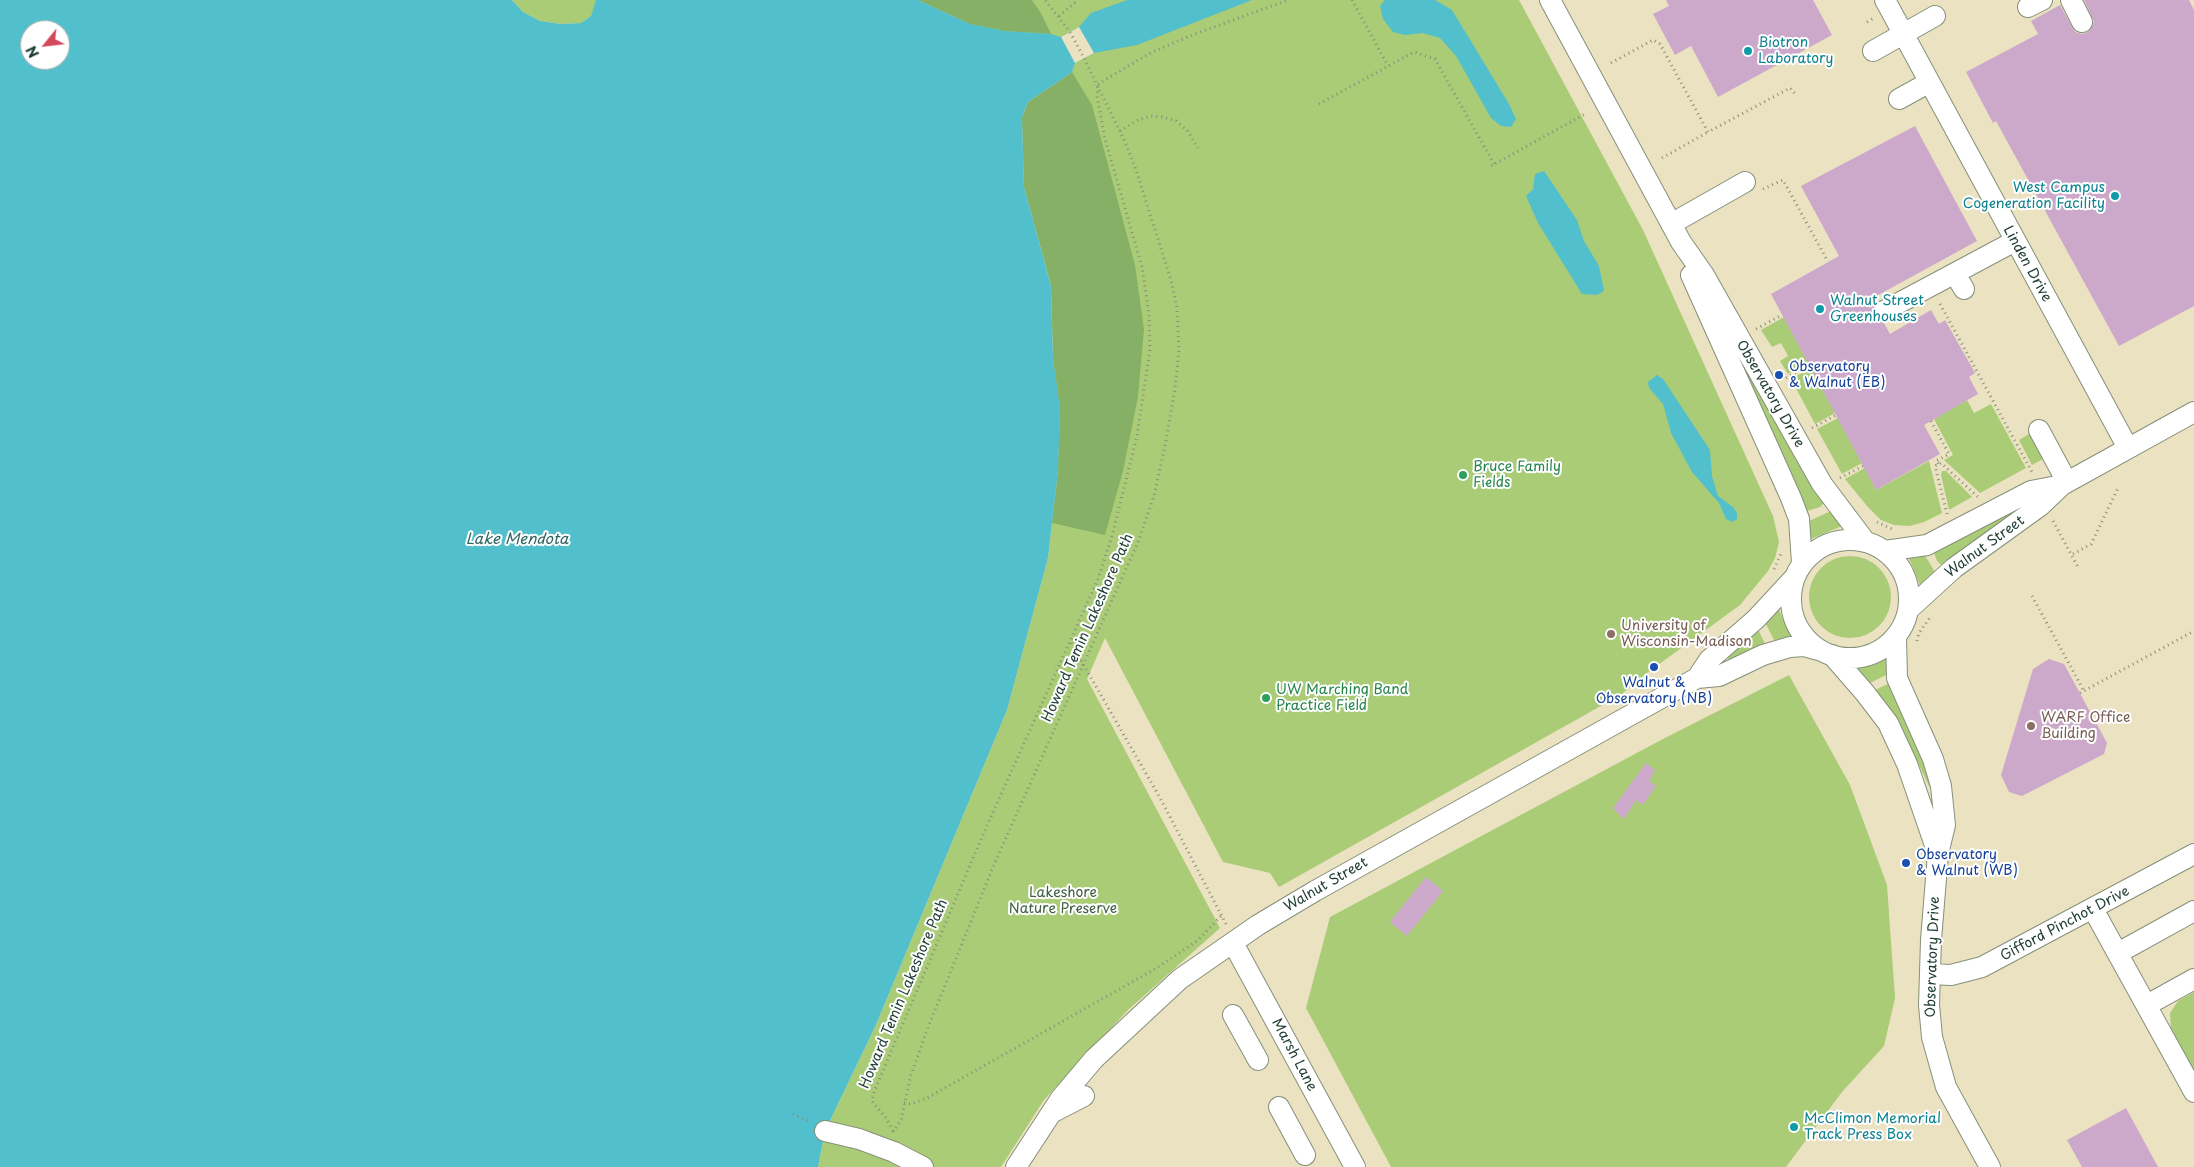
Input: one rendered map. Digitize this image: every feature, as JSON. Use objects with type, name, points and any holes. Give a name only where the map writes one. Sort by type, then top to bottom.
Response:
[{"type":"street","name":"Observatory Drive","points":[[1550,0],[1681,242],[1704,275],[1822,484],[1866,541]]},
{"type":"street","name":"Linden Drive","points":[[1885,0],[1928,83],[2128,448]]},
{"type":"street","points":[[2071,0],[2082,22]]},
{"type":"street","points":[[1873,51],[1935,16]]},
{"type":"street","points":[[1899,99],[1928,83]]},
{"type":"street","points":[[1671,224],[1750,188]]},
{"type":"street","points":[[1884,311],[1959,281],[2015,241]]},
{"type":"street","name":"Observatory Drive","points":[[1681,242],[1693,280],[1799,519],[1798,570]]},
{"type":"street","name":"Walnut Street","points":[[1908,610],[1954,568],[2040,506],[2065,483],[2194,412]]},
{"type":"street","points":[[2039,430],[2065,483]]},
{"type":"street","name":"Walnut Street","points":[[1885,551],[1927,545],[2031,491],[2065,483]]},
{"type":"street","points":[[1848,539],[1866,541],[1885,551],[1900,567],[1908,588],[1908,610],[1904,624],[1896,636],[1878,651],[1855,658],[1826,652],[1804,636],[1794,618],[1790,598],[1798,570],[1815,550],[1830,542],[1848,539]]},
{"type":"street","name":"Walnut Street","points":[[1697,678],[1709,660],[1756,619],[1798,570]]},
{"type":"street","name":"Observatory Drive","points":[[1896,636],[1898,678],[1923,733],[1941,786],[1945,825],[1938,854],[1930,974],[1932,1037],[1938,1061],[1953,1101],[1990,1167]]},
{"type":"street","name":"Walnut Street","points":[[1016,1167],[1050,1114],[1094,1059],[1122,1031],[1180,980],[1233,942],[1315,891],[1697,678],[1719,676],[1763,655],[1790,647],[1804,646],[1826,652]]},
{"type":"street","name":"Observatory Drive","points":[[1826,652],[1888,723],[1914,781],[1926,825],[1938,854]]},
{"type":"street","name":"Gifford Pinchot Drive","points":[[1930,974],[1951,975],[1982,967],[2194,854]]},
{"type":"street","points":[[2093,909],[2194,1092]]},
{"type":"street","points":[[2118,953],[2194,911]]},
{"type":"street","name":"Marsh Lane","points":[[1233,942],[1354,1167]]},
{"type":"street","points":[[2147,1006],[2194,979]]},
{"type":"street","points":[[1233,1015],[1258,1060]]},
{"type":"street","points":[[1050,1114],[1084,1096]]},
{"type":"street","points":[[1279,1107],[1305,1155]]},
{"type":"street","points":[[825,1131],[859,1139],[894,1152],[923,1167]]},
{"type":"path","name":"Howard Temin Lakeshore Path","points":[[1045,0],[1070,32],[1098,84],[1136,170],[1178,308],[1179,350],[1166,441],[1154,496],[1138,542],[1085,665],[993,867],[927,1030],[904,1103],[901,1120],[894,1132],[886,1118],[872,1101],[874,1092],[984,830],[1098,579],[1112,536],[1136,436],[1150,350],[1149,314],[1142,267],[1105,139],[1097,96],[1098,84]]},
{"type":"path","points":[[1059,16],[1078,0]]},
{"type":"path","points":[[1098,84],[1152,52],[1288,0]]},
{"type":"path","points":[[1352,0],[1388,66]]},
{"type":"path","points":[[1611,63],[1653,40],[1660,44],[1708,132]]},
{"type":"path","points":[[1319,104],[1414,52],[1435,59],[1492,165],[1585,114]]},
{"type":"path","points":[[1662,158],[1790,88],[1797,96]]},
{"type":"path","points":[[1120,131],[1138,120],[1151,116],[1163,117],[1176,121],[1187,130],[1198,148]]},
{"type":"path","points":[[1750,188],[1783,180],[1826,258]]},
{"type":"path","points":[[1940,304],[2033,472]]},
{"type":"path","points":[[1755,329],[1782,315]]},
{"type":"path","points":[[1786,378],[1809,365]]},
{"type":"path","points":[[1812,428],[1836,415]]},
{"type":"path","points":[[1931,421],[1949,454],[1936,461],[1938,464],[1935,466],[1948,517]]},
{"type":"path","points":[[1938,464],[1941,463],[1981,500]]},
{"type":"path","points":[[1839,478],[1863,466]]},
{"type":"path","points":[[1836,472],[1844,485]]},
{"type":"path","points":[[2073,554],[2092,544],[2118,488]]},
{"type":"path","points":[[1872,519],[1895,531],[1902,531]]},
{"type":"path","points":[[2053,521],[2073,554],[2079,569]]},
{"type":"path","points":[[1774,570],[1782,548]]},
{"type":"path","points":[[2032,596],[2084,691]]},
{"type":"path","points":[[1916,643],[1919,633],[1933,614]]},
{"type":"path","points":[[2080,693],[2194,631]]},
{"type":"path","points":[[1071,642],[1223,914],[1233,942]]},
{"type":"path","points":[[1706,700],[1718,695]]},
{"type":"path","points":[[904,1103],[911,1104],[927,1098],[1155,969],[1197,941],[1223,914]]},
{"type":"green space","points":[[512,0],[596,0],[596,4],[591,16],[581,23],[561,24],[540,21],[523,12]]},
{"type":"green space","name":"Lakeshore Nature Preserve","points":[[918,0],[1519,0],[1643,230],[1773,516],[1779,542],[1775,558],[1768,571],[1740,605],[1647,673],[1622,694],[1279,887],[1270,873],[1223,862],[1105,638],[1087,679],[1220,928],[1128,1010],[1044,1100],[1001,1167],[818,1167],[825,1131],[875,1027],[1007,710],[1048,558],[1058,471],[1051,286],[1024,187],[1022,117],[1072,72]]},
{"type":"green space","points":[[918,0],[1032,0],[1041,13],[1051,34],[1005,31],[970,24]]},
{"type":"green space","points":[[1072,72],[1092,105],[1135,265],[1144,329],[1138,397],[1123,471],[1105,535],[1052,523],[1058,470],[1060,408],[1053,359],[1051,285],[1024,187],[1022,117],[1028,102]]},
{"type":"green space","points":[[1784,317],[1808,362],[1788,374],[1780,361],[1788,356],[1781,343],[1772,347],[1761,330]]},
{"type":"green space","points":[[1811,368],[1835,413],[1815,424],[1791,379]]},
{"type":"green space","points":[[1747,369],[1824,503],[1820,507],[1807,511],[1743,371]]},
{"type":"green space","points":[[1967,400],[1974,413],[1991,404],[2026,468],[1980,493],[1944,460],[1953,455],[1934,419]]},
{"type":"green space","points":[[1838,418],[1862,463],[1842,474],[1817,429]]},
{"type":"green space","points":[[2031,433],[2045,458],[2032,465],[2019,440]]},
{"type":"green space","points":[[1929,461],[1942,513],[1924,522],[1910,526],[1894,525],[1881,520],[1845,479],[1865,468],[1876,490]]},
{"type":"green space","points":[[1942,471],[1946,471],[1972,497],[1949,510],[1941,475]]},
{"type":"green space","points":[[2020,506],[2021,509],[1941,565],[1937,561],[1933,550]]},
{"type":"green space","points":[[1831,511],[1842,526],[1811,539],[1809,521]]},
{"type":"green space","points":[[1924,554],[1935,572],[1920,585],[1908,556]]},
{"type":"green space","points":[[1850,556],[1866,559],[1879,568],[1888,581],[1891,597],[1888,613],[1879,626],[1866,635],[1850,638],[1834,635],[1821,626],[1812,613],[1809,597],[1812,581],[1821,568],[1834,559]]},
{"type":"green space","points":[[1778,607],[1792,636],[1774,640],[1765,622]]},
{"type":"green space","points":[[1758,629],[1765,644],[1730,661],[1727,656]]},
{"type":"green space","points":[[1886,658],[1888,674],[1870,683],[1856,667],[1876,664]]},
{"type":"green space","points":[[1789,675],[1850,785],[1887,885],[1895,998],[1884,1046],[1842,1092],[1786,1167],[1391,1167],[1306,1008],[1330,917],[1661,740]]},
{"type":"green space","points":[[1890,683],[1909,721],[1932,785],[1929,786],[1902,729],[1875,690]]},
{"type":"green space","points":[[2194,992],[2194,1071],[2171,1030],[2170,1013],[2178,1001]]},
{"type":"water","name":"Lake Mendota","points":[[0,0],[512,0],[523,12],[540,21],[561,24],[581,23],[591,16],[596,0],[918,0],[970,24],[1005,31],[1051,34],[1061,37],[1079,27],[1091,13],[1127,0],[1252,0],[1137,45],[1094,53],[1075,63],[1072,72],[1028,102],[1022,117],[1024,187],[1051,286],[1053,359],[1060,408],[1058,471],[1048,558],[1007,710],[875,1027],[825,1131],[818,1167],[0,1167]]},
{"type":"water","points":[[1385,0],[1435,0],[1452,10],[1509,104],[1516,119],[1511,127],[1501,126],[1491,118],[1456,56],[1440,38],[1423,33],[1405,35],[1393,32],[1383,19],[1380,6]]},
{"type":"water","points":[[1544,171],[1577,220],[1584,241],[1599,266],[1604,291],[1597,295],[1582,294],[1538,223],[1526,196],[1533,189],[1535,174]]},
{"type":"water","points":[[1657,375],[1663,379],[1710,450],[1712,476],[1718,496],[1733,507],[1737,513],[1737,519],[1732,522],[1726,519],[1719,503],[1692,472],[1671,433],[1663,404],[1649,388],[1648,382]]},
{"type":"pier","points":[[1079,27],[1094,53],[1075,63],[1061,37]]},
{"type":"building","name":"Biotron Laboratory","points":[[1666,0],[1813,0],[1832,35],[1718,97],[1691,46],[1675,55],[1653,14],[1669,6]]},
{"type":"building","name":"West Campus Cogeneration Facility","points":[[2084,0],[2189,0],[2194,10],[2194,306],[2119,346],[1996,121],[1993,123],[1966,72],[2038,34],[2031,21],[2060,5],[2075,32],[2082,34],[2088,32],[2094,22]]},
{"type":"building","name":"Walnut Street Greenhouses","points":[[1915,126],[1977,241],[1871,299],[1874,305],[1873,316],[1884,323],[1890,334],[1931,310],[1939,324],[1945,320],[1975,373],[1969,377],[1978,394],[1924,425],[1940,454],[1876,490],[1771,294],[1839,256],[1801,186]]},
{"type":"building","points":[[2049,659],[2064,664],[2107,743],[2104,754],[2022,796],[2009,792],[2001,775],[2033,669]]},
{"type":"building","points":[[1646,763],[1655,770],[1649,781],[1656,786],[1643,805],[1636,800],[1624,819],[1613,808]]},
{"type":"building","points":[[1426,877],[1443,891],[1407,936],[1390,922]]},
{"type":"building","points":[[2126,1108],[2158,1167],[2082,1167],[2067,1140]]},
{"type":"place","name":"Biotron Laboratory","points":[[1748,51]]},
{"type":"place","name":"West Campus Cogeneration Facility","points":[[2115,196]]},
{"type":"place","name":"Walnut Street Greenhouses","points":[[1820,309]]},
{"type":"place","name":"Observatory & Walnut (EB)","points":[[1779,375]]},
{"type":"place","name":"Bruce Family Fields","points":[[1463,475]]},
{"type":"place","name":"University of Wisconsin-Madison","points":[[1611,634]]},
{"type":"place","name":"Walnut & Observatory (NB)","points":[[1654,667]]},
{"type":"place","name":"UW Marching Band Practice Field","points":[[1266,698]]},
{"type":"place","name":"WARF Office Building","points":[[2031,726]]},
{"type":"place","name":"Observatory & Walnut (WB)","points":[[1906,863]]},
{"type":"place","name":"McClimon Memorial Track Press Box","points":[[1794,1127]]}]
